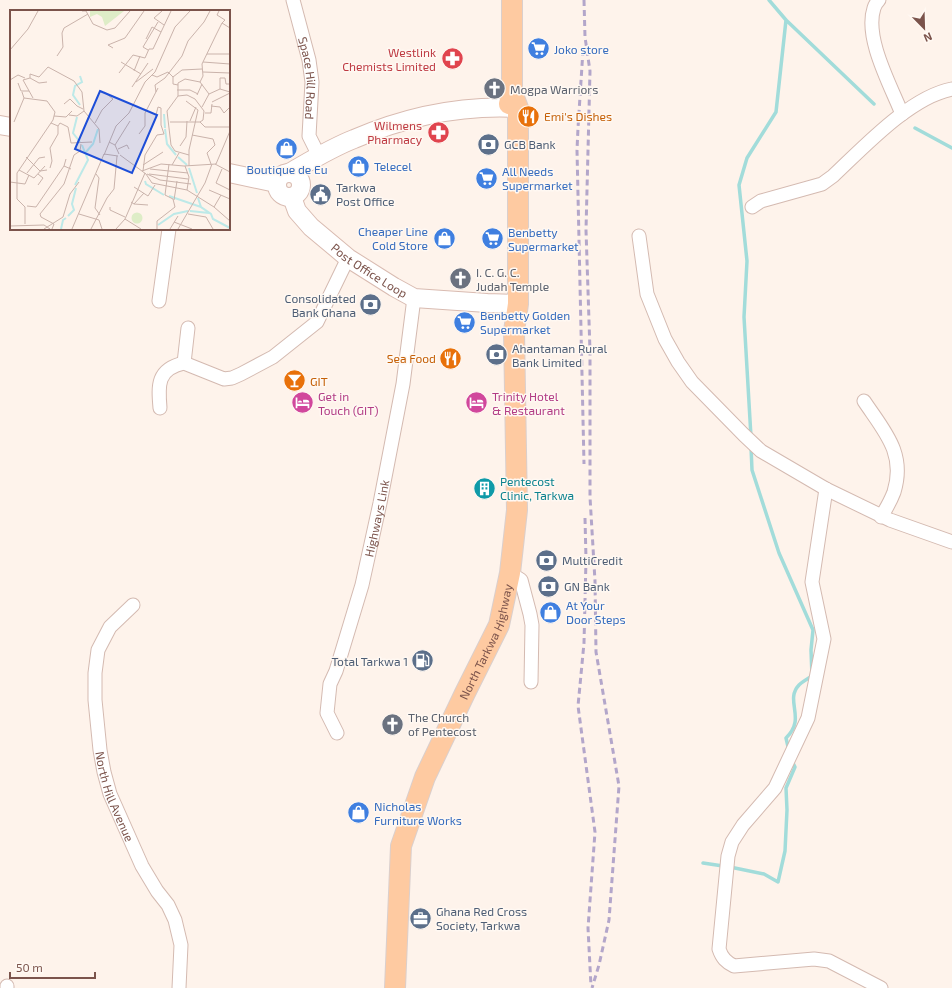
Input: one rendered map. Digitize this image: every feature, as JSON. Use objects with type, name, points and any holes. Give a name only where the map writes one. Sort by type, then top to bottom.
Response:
[{"type":"main road","name":"North Tarkwa Highway","points":[[395,988],[401,846],[425,777],[465,692],[499,625],[510,573],[517,510],[514,332],[512,0]]},
{"type":"street","name":"Space Hill Road","points":[[293,0],[309,60],[312,82],[309,136],[318,156]]},
{"type":"street","points":[[878,0],[874,8],[872,26],[876,53],[902,114]]},
{"type":"street","points":[[752,207],[761,201],[822,184],[833,176],[902,114],[928,97],[952,90]]},
{"type":"street","points":[[230,173],[283,178],[318,156],[372,131],[424,116],[513,102]]},
{"type":"street","points":[[0,125],[10,127]]},
{"type":"street","name":"Post Office Loop","points":[[283,178],[297,176],[301,184],[299,192],[292,197],[297,211],[311,227],[348,258],[414,298],[514,304]]},
{"type":"street","points":[[159,301],[169,230]]},
{"type":"street","points":[[639,236],[647,294],[665,340],[692,382],[744,435],[761,451],[826,489],[881,517],[952,542]]},
{"type":"street","points":[[160,408],[160,379],[168,370],[176,365],[184,363],[224,379],[232,378],[273,357],[317,322],[348,258]]},
{"type":"street","name":"Highways Link","points":[[337,733],[327,713],[330,684],[336,670],[362,585],[380,503],[403,384],[414,298]]},
{"type":"street","points":[[184,363],[188,328]]},
{"type":"street","points":[[864,401],[892,443],[896,453],[897,480],[894,493],[881,517]]},
{"type":"street","points":[[826,489],[812,582],[824,639],[808,718],[775,788],[742,825],[732,842],[728,856],[719,949],[727,962],[734,966],[814,959],[829,961],[881,988]]},
{"type":"street","points":[[510,573],[521,580],[530,614],[532,625],[530,682]]},
{"type":"street","name":"North Hill Avenue","points":[[133,605],[110,627],[98,650],[95,673],[95,700],[100,750],[110,794],[142,866],[157,891],[168,905],[175,920],[181,945],[179,988]]},
{"type":"waterway","points":[[769,0],[786,20],[874,104]]},
{"type":"waterway","points":[[751,437],[744,317],[747,261],[739,185],[747,158],[776,112],[786,20]]},
{"type":"waterway","points":[[915,128],[952,148]]},
{"type":"waterway","points":[[751,447],[752,470],[779,553],[813,630],[811,650],[812,676],[800,684],[795,691],[795,724],[792,731],[786,738],[789,751]]},
{"type":"waterway","points":[[730,867],[764,874],[778,882],[785,851],[787,810],[786,788],[795,767],[792,761]]},
{"type":"waterway","points":[[703,863],[723,866]]},
{"type":"railway","points":[[584,0],[585,37],[590,71],[586,230],[590,351],[590,497],[595,581],[596,652],[619,786],[609,920],[599,965],[592,988]]},
{"type":"railway","points":[[583,50],[577,150],[584,464]]},
{"type":"railway","points":[[585,518],[586,559],[584,643],[578,706],[595,832],[588,928],[591,986]]},
{"type":"place","name":"Joko store","points":[[538,49]]},
{"type":"place","name":"Westlink Chemists Limited","points":[[452,59]]},
{"type":"place","name":"Mogpa Warriors","points":[[495,89]]},
{"type":"place","name":"Emi's Dishes","points":[[529,116]]},
{"type":"place","name":"Wilmens Pharmacy","points":[[438,132]]},
{"type":"place","name":"GCB Bank","points":[[488,144]]},
{"type":"place","name":"Boutique de Eu","points":[[287,148]]},
{"type":"place","name":"Telecel","points":[[358,166]]},
{"type":"place","name":"All Needs Supermarket","points":[[487,178]]},
{"type":"place","name":"Tarkwa Post Office","points":[[321,194]]},
{"type":"place","name":"Cheaper Line Cold Store","points":[[444,238]]},
{"type":"place","name":"Benbetty Supermarket","points":[[493,239]]},
{"type":"place","name":"I. C. G. C. Judah Temple","points":[[461,279]]},
{"type":"place","name":"Consolidated Bank Ghana","points":[[371,305]]},
{"type":"place","name":"Benbetty Golden Supermarket","points":[[465,322]]},
{"type":"place","name":"Ahantaman Rural Bank Limited","points":[[496,355]]},
{"type":"place","name":"Sea Food","points":[[451,358]]},
{"type":"place","name":"GIT","points":[[294,381]]},
{"type":"place","name":"Get in Touch (GIT)","points":[[303,403]]},
{"type":"place","name":"Trinity Hotel & Restaurant","points":[[477,403]]},
{"type":"place","name":"Pentecost Clinic, Tarkwa","points":[[484,488]]},
{"type":"place","name":"MultiCredit","points":[[546,560]]},
{"type":"place","name":"GN Bank","points":[[549,586]]},
{"type":"place","name":"At Your Door Steps","points":[[551,612]]},
{"type":"place","name":"Total Tarkwa 1","points":[[423,661]]},
{"type":"place","name":"The Church of Pentecost","points":[[392,724]]},
{"type":"place","name":"Nicholas Furniture Works","points":[[358,813]]},
{"type":"place","name":"Ghana Red Cross Society, Tarkwa","points":[[421,918]]}]
